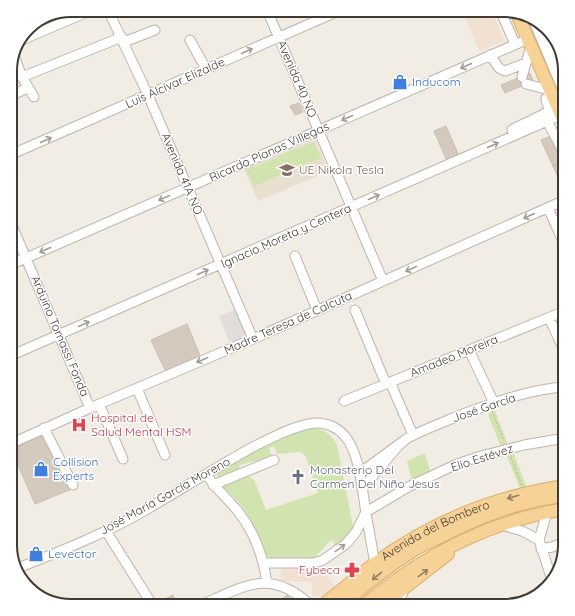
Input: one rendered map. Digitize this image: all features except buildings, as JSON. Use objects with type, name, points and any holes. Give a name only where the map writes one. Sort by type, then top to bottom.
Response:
[{"type":"main road","points":[[519,20],[551,93],[557,116]]},
{"type":"main road","points":[[527,22],[557,116]]},
{"type":"main road","name":"Avenida del Bombero","points":[[331,599],[375,564],[442,524],[483,506],[526,494],[558,487]]},
{"type":"main road","name":"Avenida del Bombero","points":[[348,599],[380,573],[412,551],[452,530],[486,515],[529,502],[558,497]]},
{"type":"main road","name":"Avenida del Bombero","points":[[371,599],[408,570],[468,538],[502,525],[558,510]]},
{"type":"main road","name":"Avenida del Bombero","points":[[390,599],[468,538]]},
{"type":"street","points":[[29,37],[76,17]]},
{"type":"street","name":"Avenida 41A NO","points":[[112,17],[148,95],[253,339]]},
{"type":"street","name":"Avenida 40 NO","points":[[270,17],[383,281]]},
{"type":"street","name":"Luis Alcívar Elizalde","points":[[17,153],[279,37],[319,17]]},
{"type":"street","points":[[503,17],[516,44]]},
{"type":"street","points":[[537,28],[558,78]]},
{"type":"street","points":[[22,77],[123,40],[155,30]]},
{"type":"street","points":[[190,40],[206,69]]},
{"type":"street","points":[[529,42],[524,81],[551,93]]},
{"type":"street","name":"Ricardo Planas Villegas","points":[[17,262],[490,55],[516,44],[529,42]]},
{"type":"street","points":[[490,55],[499,68],[505,71],[526,63]]},
{"type":"street","points":[[17,66],[34,97]]},
{"type":"street","points":[[17,93],[28,88]]},
{"type":"street","name":"Ignacio Moreta y Centera","points":[[17,353],[557,116]]},
{"type":"street","name":"Madre Teresa de Calcuta","points":[[17,441],[94,406],[253,339],[558,203]]},
{"type":"street","points":[[546,208],[555,232]]},
{"type":"street","points":[[546,208],[558,231]]},
{"type":"street","name":"Arduino Tomassi Fonda","points":[[17,237],[59,335],[94,406],[123,459]]},
{"type":"street","points":[[295,256],[316,310]]},
{"type":"street","points":[[355,310],[388,383],[410,437]]},
{"type":"street","name":"Amadeo Moreira","points":[[344,401],[558,314]]},
{"type":"street","points":[[549,318],[558,337]]},
{"type":"street","points":[[469,350],[494,403]]},
{"type":"street","points":[[137,388],[165,455]]},
{"type":"street","name":"José García","points":[[360,473],[410,437],[451,419],[494,403],[558,388]]},
{"type":"street","name":"José María García Moreno","points":[[22,567],[108,535],[144,511],[267,440],[311,423],[325,424],[337,429],[344,435],[350,444],[360,473]]},
{"type":"street","points":[[44,428],[73,485]]},
{"type":"street","name":"José García","points":[[362,489],[398,446],[410,437]]},
{"type":"street","name":"Elio Estévez","points":[[366,512],[410,486],[457,464],[524,445],[558,439]]},
{"type":"street","points":[[213,486],[274,460]]},
{"type":"street","points":[[360,473],[375,564]]},
{"type":"street","points":[[206,474],[213,486],[245,520],[256,540],[264,563],[267,583]]},
{"type":"street","points":[[264,563],[314,563],[323,560],[346,544],[356,532],[366,512]]},
{"type":"street","points":[[547,512],[538,540],[550,573]]},
{"type":"street","points":[[502,525],[522,531],[538,540]]},
{"type":"street","points":[[108,535],[149,599]]},
{"type":"street","points":[[541,549],[552,548],[558,545]]},
{"type":"street","points":[[215,599],[246,585],[267,583],[285,586],[304,599]]},
{"type":"street","points":[[400,599],[402,592],[406,586]]},
{"type":"shaded area","points":[[465,17],[495,17],[504,41],[479,51]]},
{"type":"shaded area","name":"UE Nikola Tesla","points":[[315,139],[329,171],[258,201],[244,169]]},
{"type":"shaded area","points":[[236,309],[248,337],[230,344],[219,316]]},
{"type":"shaded area","name":"Hospital de Salud Mental HSM","points":[[83,416],[88,427],[75,433],[70,422]]},
{"type":"shaded area","points":[[282,566],[319,566],[335,586],[324,597],[312,596],[312,582],[281,581]]},
{"type":"green space","points":[[314,142],[321,158],[286,172],[278,156]]},
{"type":"green space","points":[[278,157],[285,173],[254,186],[246,170]]},
{"type":"green space","points":[[495,411],[508,445],[501,447],[488,414]]},
{"type":"green space","points":[[311,428],[319,429],[327,433],[333,438],[337,445],[354,531],[336,548],[333,545],[335,542],[331,540],[314,558],[274,561],[264,552],[248,515],[236,499],[221,485],[246,474],[254,480],[266,510],[318,493],[306,457],[301,452],[277,454],[274,447],[269,448],[272,457],[239,465],[239,472],[217,479],[217,472],[263,444]]},
{"type":"green space","points":[[425,453],[430,471],[412,480],[407,461]]},
{"type":"green space","points":[[514,454],[527,489],[521,491],[507,456]]},
{"type":"place","name":"Inducom","points":[[400,82]]},
{"type":"place","name":"UE Nikola Tesla","points":[[287,170]]},
{"type":"place","name":"Hospital de Salud Mental HSM","points":[[79,425]]},
{"type":"place","name":"Collision Experts","points":[[41,469]]},
{"type":"place","name":"Monasterio Del Carmen Del Niño Jesus","points":[[298,477]]},
{"type":"place","name":"Levector","points":[[36,554]]},
{"type":"place","name":"Fybeca","points":[[352,570]]}]
